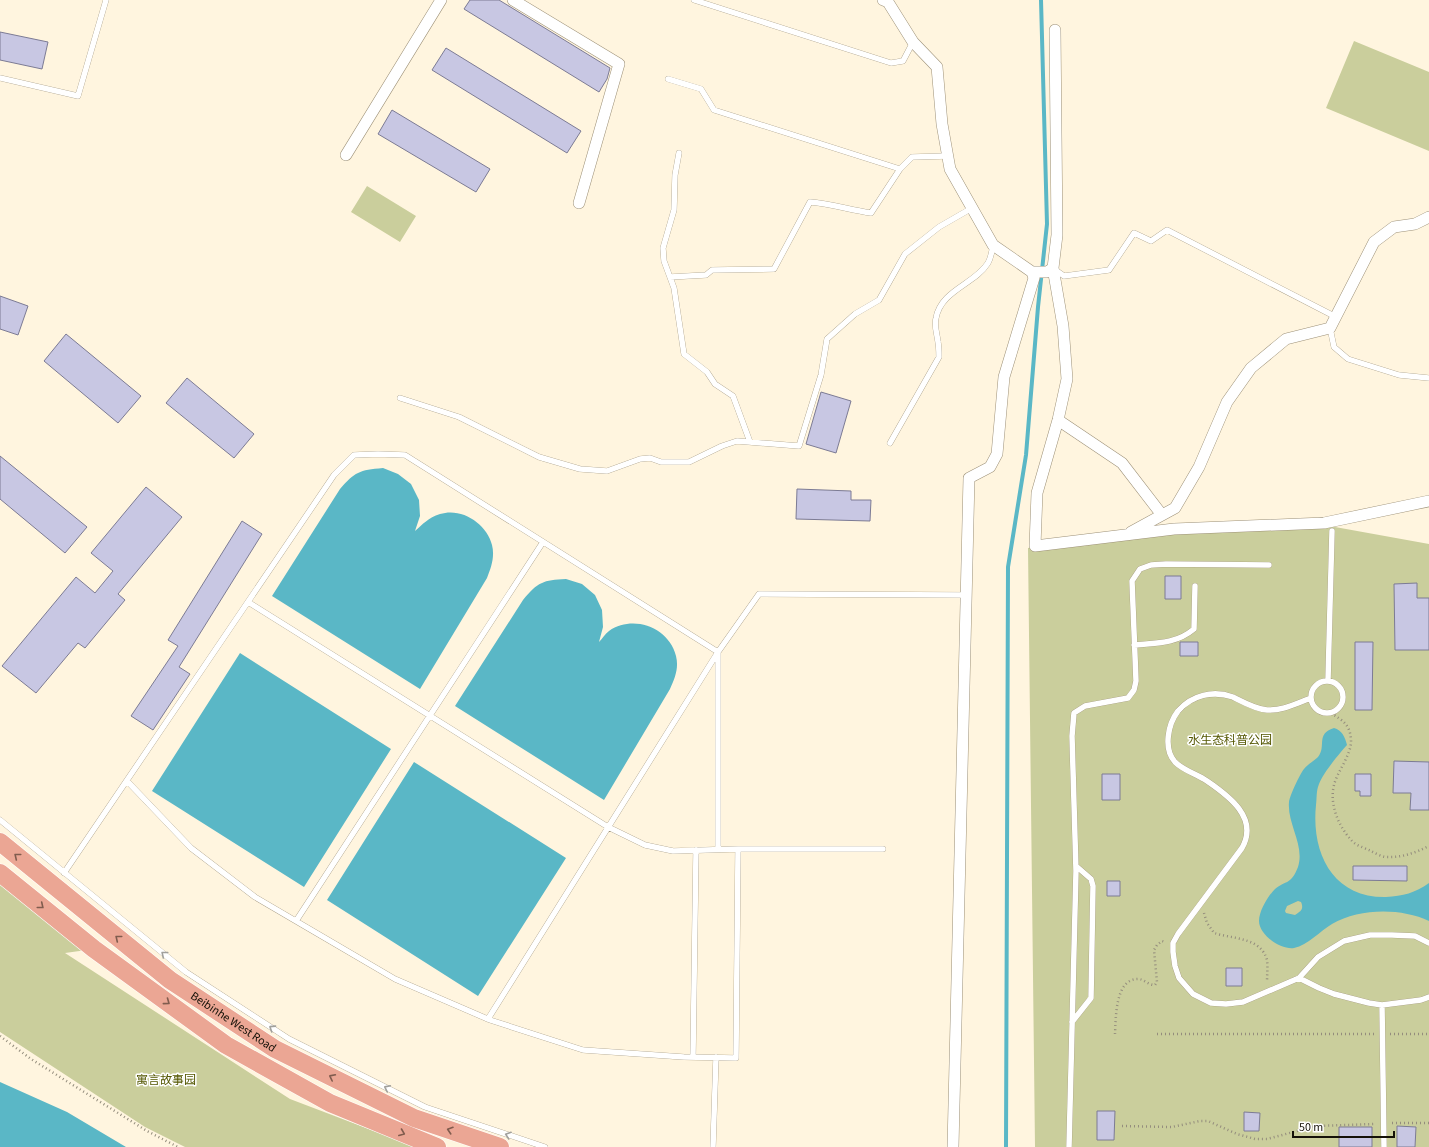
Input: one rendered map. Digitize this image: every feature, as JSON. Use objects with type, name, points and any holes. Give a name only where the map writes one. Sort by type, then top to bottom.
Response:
[{"type":"main road","name":"Beibinhe West Road","points":[[0,842],[170,980],[275,1049],[414,1118],[500,1147]]},
{"type":"main road","name":"Beibinhe West Road","points":[[0,873],[94,949],[226,1045],[330,1103],[437,1147]]},
{"type":"street","points":[[346,155],[442,0]]},
{"type":"street","points":[[513,0],[619,64],[578,203]]},
{"type":"street","points":[[883,0],[888,2],[913,42],[937,67],[942,124],[950,169],[993,245],[1032,272],[1034,278],[1004,377],[997,454],[990,467],[969,478],[953,1147]]},
{"type":"street","points":[[1055,30],[1057,234],[1050,270],[1063,326],[1067,379],[1058,420],[1037,493],[1035,546],[1174,529],[1324,523],[1429,501]]},
{"type":"street","points":[[1126,535],[1175,508],[1200,468],[1227,402],[1251,368],[1286,339],[1330,328],[1374,242],[1394,227],[1415,224],[1429,217]]},
{"type":"street","points":[[1032,272],[1050,270]]},
{"type":"street","points":[[1058,420],[1122,463],[1162,515]]},
{"type":"lane","points":[[0,78],[78,96],[106,0]]},
{"type":"lane","points":[[694,0],[892,63],[903,61],[913,42]]},
{"type":"lane","points":[[668,79],[701,89],[714,110],[900,169]]},
{"type":"lane","points":[[679,153],[675,175],[674,210],[664,248],[664,261],[674,288],[684,354],[707,372],[715,384],[733,396],[750,442]]},
{"type":"lane","points":[[670,277],[706,275],[712,270],[774,269],[810,202],[829,203],[856,211],[871,213],[900,169],[912,156],[948,156]]},
{"type":"lane","points":[[400,398],[459,417],[539,457],[580,470],[607,471],[640,459],[650,458],[661,462],[689,462],[722,446],[737,441],[799,446],[821,375],[826,339],[854,314],[879,300],[905,254],[939,227],[972,208]]},
{"type":"lane","points":[[1050,270],[1064,276],[1109,270],[1134,233],[1152,241],[1167,230],[1336,317]]},
{"type":"lane","points":[[890,444],[939,357],[939,342],[935,328],[936,316],[942,303],[982,270],[989,262],[993,245]]},
{"type":"lane","points":[[1330,328],[1334,347],[1348,358],[1399,375],[1429,378]]},
{"type":"lane","points":[[64,873],[334,475],[354,455],[405,455],[718,652]]},
{"type":"lane","points":[[1328,680],[1332,531]]},
{"type":"lane","points":[[296,921],[543,542]]},
{"type":"lane","points":[[1069,1147],[1076,866],[1072,736],[1074,713],[1085,706],[1128,698],[1134,690],[1136,681],[1132,581],[1140,569],[1151,564],[1269,564]]},
{"type":"lane","points":[[1134,645],[1170,642],[1186,635],[1194,629],[1196,586]]},
{"type":"lane","points":[[488,1019],[718,652],[759,594],[966,595]]},
{"type":"lane","points":[[248,602],[608,827],[645,845],[673,851],[718,849],[882,849]]},
{"type":"lane","points":[[718,652],[718,849]]},
{"type":"lane","points":[[1328,680],[1338,684],[1344,698],[1340,708],[1331,713],[1320,712],[1316,708],[1311,698],[1311,692],[1318,683],[1328,680]]},
{"type":"lane","points":[[1311,698],[1280,709],[1266,710],[1244,703],[1227,695],[1210,694],[1198,696],[1186,703],[1172,720],[1168,736],[1168,744],[1170,755],[1174,761],[1206,781],[1234,803],[1246,820],[1248,832],[1246,841],[1242,848],[1178,934],[1173,943],[1175,966],[1180,978],[1194,994],[1211,1003],[1226,1004],[1243,1002],[1299,978],[1318,957],[1344,941],[1370,935],[1392,935],[1415,936],[1429,943]]},
{"type":"lane","points":[[127,781],[191,848],[255,896],[296,921],[395,979],[488,1019],[583,1050],[693,1057],[736,1058],[738,849]]},
{"type":"lane","points":[[0,820],[186,972],[289,1039],[425,1107],[545,1147]]},
{"type":"lane","points":[[693,1057],[696,850]]},
{"type":"lane","points":[[1072,1022],[1091,998],[1093,886],[1091,879],[1076,866]]},
{"type":"lane","points":[[1299,978],[1334,994],[1369,1003],[1382,1004],[1421,1000],[1429,996]]},
{"type":"lane","points":[[1382,1004],[1384,1147]]},
{"type":"lane","points":[[713,1147],[716,1058]]},
{"type":"path","points":[[1331,713],[1346,722],[1350,730],[1351,741],[1349,751],[1334,785],[1333,802],[1339,822],[1353,841],[1362,847],[1384,857],[1401,856],[1414,853],[1429,846]]},
{"type":"path","points":[[1200,904],[1207,923],[1214,933],[1247,940],[1265,955],[1267,961],[1267,992]]},
{"type":"path","points":[[1115,1034],[1117,1004],[1124,985],[1131,980],[1140,979],[1150,985],[1156,985],[1154,950],[1156,945],[1162,941],[1173,943]]},
{"type":"path","points":[[1157,1034],[1429,1034]]},
{"type":"path","points":[[0,1036],[44,1067],[148,1131],[178,1147]]},
{"type":"path","points":[[1122,1126],[1172,1127],[1200,1121],[1208,1121],[1237,1134],[1255,1139],[1267,1139],[1316,1126],[1429,1123]]},
{"type":"green space","points":[[1354,41],[1429,72],[1429,151],[1326,108]]},
{"type":"green space","points":[[367,186],[416,216],[400,242],[351,212]]},
{"type":"green space","name":"水生态科普公园","points":[[1324,525],[1429,544],[1429,1147],[1035,1147],[1028,548],[1175,532]]},
{"type":"green space","name":"寓言故事园","points":[[0,873],[94,949],[65,953],[290,1099],[416,1147],[185,1147],[145,1127],[0,1032]]},
{"type":"water","points":[[383,468],[398,474],[411,484],[419,500],[420,516],[415,531],[432,517],[448,512],[457,513],[472,519],[485,530],[493,549],[492,562],[487,578],[420,689],[272,596],[340,489],[358,473]]},
{"type":"water","points":[[566,579],[582,584],[595,595],[602,610],[603,627],[599,642],[609,631],[619,626],[639,624],[658,631],[666,638],[672,646],[677,660],[676,673],[670,689],[604,800],[455,706],[528,594],[537,586],[546,581]]},
{"type":"water","points":[[240,653],[391,749],[304,887],[152,791]]},
{"type":"water","points":[[1334,728],[1339,730],[1347,745],[1324,775],[1317,792],[1315,823],[1317,840],[1329,869],[1339,881],[1352,890],[1368,895],[1386,897],[1398,896],[1414,892],[1429,883],[1429,921],[1406,914],[1393,912],[1355,915],[1332,924],[1304,944],[1294,948],[1283,947],[1267,936],[1263,931],[1260,926],[1259,917],[1264,904],[1275,889],[1291,879],[1298,867],[1300,859],[1298,843],[1289,810],[1289,802],[1302,772],[1318,757],[1322,749],[1323,737],[1328,731]],"holes":[[[1298,901],[1301,902],[1302,908],[1297,914],[1286,913],[1285,911],[1287,906]]]},
{"type":"water","points":[[414,762],[566,858],[478,996],[327,900]]},
{"type":"water","points":[[0,1082],[67,1112],[126,1147],[0,1147]]},
{"type":"building","points":[[470,0],[499,0],[610,68],[607,79],[599,92],[464,9]]},
{"type":"building","points":[[0,32],[48,42],[42,69],[0,60]]},
{"type":"building","points":[[446,48],[581,131],[567,153],[432,70]]},
{"type":"building","points":[[392,110],[490,169],[476,192],[378,134]]},
{"type":"building","points":[[0,296],[28,306],[18,335],[0,329]]},
{"type":"building","points":[[66,334],[141,396],[118,423],[44,361]]},
{"type":"building","points":[[187,378],[254,434],[234,458],[166,403]]},
{"type":"building","points":[[821,392],[851,401],[836,453],[806,444]]},
{"type":"building","points":[[0,456],[87,527],[65,553],[0,499]]},
{"type":"building","points":[[146,487],[182,517],[118,594],[125,600],[85,648],[78,643],[36,693],[2,666],[76,577],[95,593],[113,571],[91,553]]},
{"type":"building","points":[[797,489],[851,491],[851,500],[871,500],[870,521],[796,519]]},
{"type":"building","points":[[242,521],[262,534],[179,667],[190,674],[153,730],[131,716],[178,646],[168,640]]},
{"type":"building","points":[[1165,576],[1181,576],[1181,599],[1165,599]]},
{"type":"building","points":[[1417,583],[1417,598],[1429,598],[1429,650],[1395,650],[1394,584]]},
{"type":"building","points":[[1180,642],[1198,642],[1198,656],[1180,656]]},
{"type":"building","points":[[1355,642],[1373,642],[1372,710],[1355,710]]},
{"type":"building","points":[[1394,761],[1429,762],[1429,810],[1410,810],[1411,793],[1393,793]]},
{"type":"building","points":[[1102,774],[1120,774],[1120,800],[1102,800]]},
{"type":"building","points":[[1355,774],[1371,774],[1371,796],[1360,796],[1360,791],[1355,791]]},
{"type":"building","points":[[1353,866],[1407,866],[1407,881],[1353,880]]},
{"type":"building","points":[[1107,881],[1120,881],[1120,896],[1107,896]]},
{"type":"building","points":[[1226,968],[1242,968],[1242,986],[1226,986]]},
{"type":"building","points":[[1097,1111],[1115,1111],[1114,1140],[1097,1140]]},
{"type":"building","points":[[1244,1112],[1260,1113],[1259,1131],[1244,1131]]},
{"type":"building","points":[[1397,1126],[1416,1127],[1415,1147],[1397,1147]]},
{"type":"building","points":[[1339,1127],[1372,1127],[1372,1147],[1339,1147]]},
{"type":"waterway","points":[[1006,1147],[1008,567],[1026,455],[1038,307],[1047,224],[1041,0]]}]
